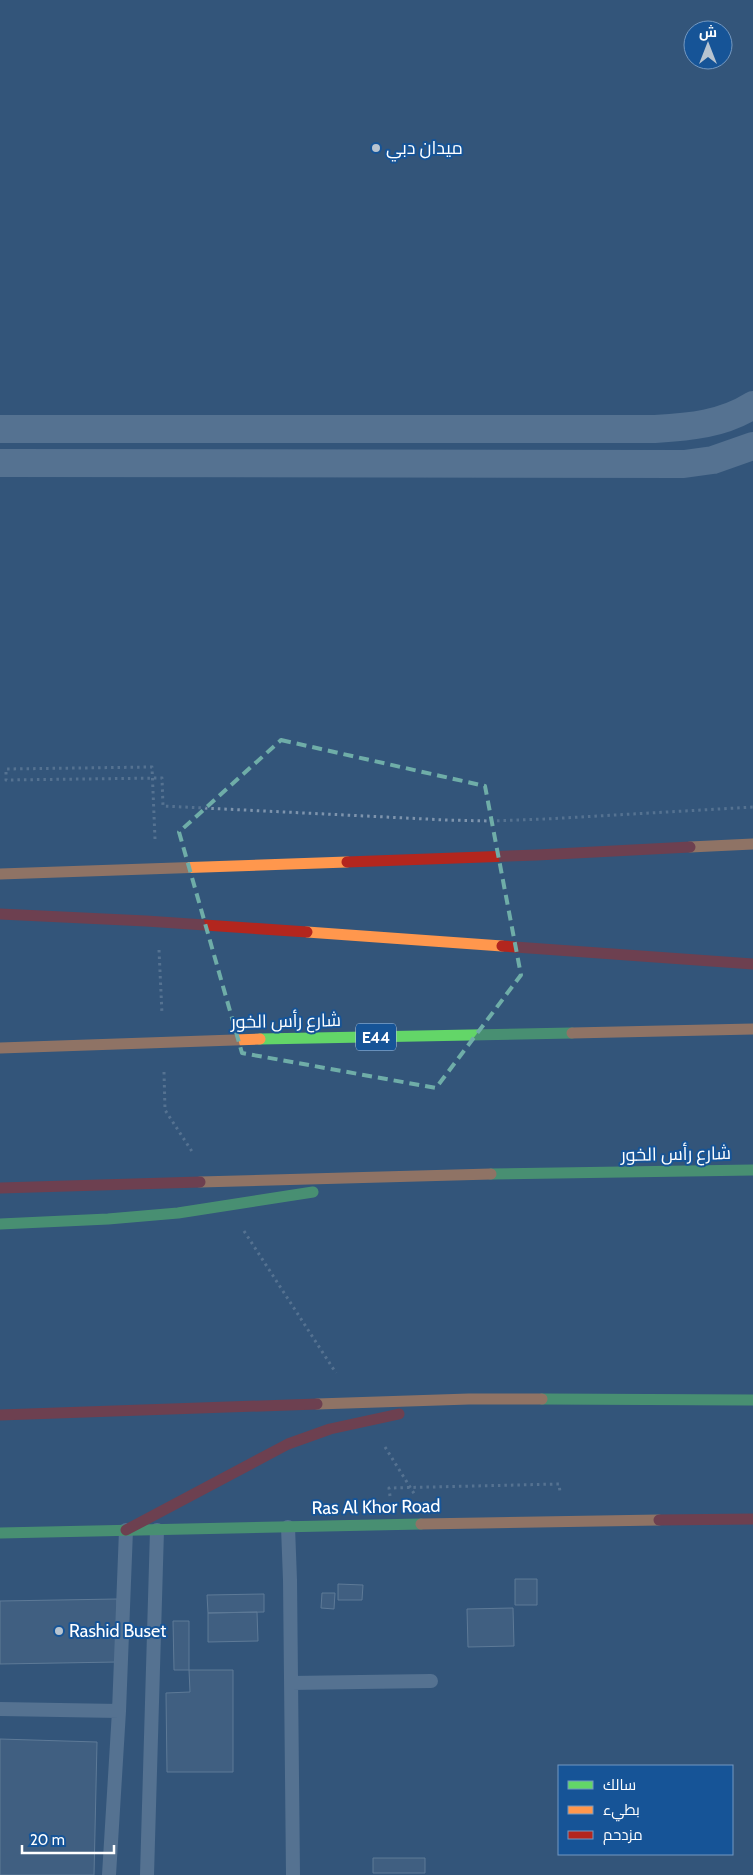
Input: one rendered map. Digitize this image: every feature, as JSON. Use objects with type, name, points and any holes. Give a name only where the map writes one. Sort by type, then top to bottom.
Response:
[{"type":"main road","points":[[0,874],[537,855],[753,844]]},
{"type":"main road","points":[[0,914],[146,921],[753,964]]},
{"type":"main road","name":"شارع رأس الخور","points":[[0,1048],[223,1040],[753,1030]]},
{"type":"main road","name":"شارع رأس الخور","points":[[0,1188],[387,1176],[753,1170]]},
{"type":"main road","points":[[0,1224],[108,1220],[178,1213],[318,1192],[387,1176]]},
{"type":"main road","points":[[126,1530],[288,1444],[330,1429],[468,1399]]},
{"type":"main road","points":[[0,1415],[468,1399],[753,1400]]},
{"type":"main road","name":"Ras Al Khor Road","points":[[0,1533],[392,1524],[753,1520]]},
{"type":"street","points":[[0,429],[655,429],[704,425],[728,418],[753,405]]},
{"type":"street","points":[[0,463],[684,464],[713,460],[753,446]]},
{"type":"lane","points":[[288,1527],[293,1875]]},
{"type":"lane","points":[[109,1875],[120,1711],[126,1530]]},
{"type":"lane","points":[[147,1875],[158,1530]]},
{"type":"lane","points":[[291,1683],[431,1681]]},
{"type":"lane","points":[[0,1709],[120,1711]]},
{"type":"path","points":[[152,766],[6,769],[6,780],[162,778],[163,806],[446,820],[546,819],[753,807]]},
{"type":"highlighted area","points":[[281,740],[485,786],[521,975],[436,1088],[242,1053],[179,832]]},
{"type":"building","points":[[515,1579],[537,1579],[537,1605],[515,1605]]},
{"type":"building","points":[[338,1584],[363,1585],[362,1600],[338,1600]]},
{"type":"building","points":[[322,1593],[335,1593],[334,1609],[321,1608]]},
{"type":"building","points":[[264,1594],[264,1612],[208,1613],[207,1595]]},
{"type":"building","name":"Rashid Buset","points":[[117,1599],[118,1662],[0,1664],[0,1601]]},
{"type":"building","points":[[513,1608],[514,1646],[468,1647],[467,1609]]},
{"type":"building","points":[[257,1612],[258,1641],[208,1642],[208,1613]]},
{"type":"building","points":[[173,1621],[189,1621],[189,1670],[174,1670]]},
{"type":"building","points":[[189,1670],[233,1670],[233,1772],[167,1772],[166,1693],[190,1692]]},
{"type":"building","points":[[0,1739],[97,1742],[94,1875],[0,1875]]},
{"type":"building","points":[[373,1858],[425,1858],[425,1873],[373,1873]]},
{"type":"traffic: fast","points":[[260,1039],[572,1033]]},
{"type":"traffic: fast","points":[[491,1174],[753,1170]]},
{"type":"traffic: fast","points":[[0,1224],[108,1219],[178,1213],[313,1192]]},
{"type":"traffic: fast","points":[[542,1399],[753,1400]]},
{"type":"traffic: fast","points":[[0,1533],[421,1524]]},
{"type":"traffic: slow","points":[[690,847],[753,844]]},
{"type":"traffic: slow","points":[[0,874],[347,862]]},
{"type":"traffic: slow","points":[[307,932],[502,946]]},
{"type":"traffic: slow","points":[[572,1033],[753,1029]]},
{"type":"traffic: slow","points":[[0,1048],[260,1039]]},
{"type":"traffic: slow","points":[[200,1182],[491,1174]]},
{"type":"traffic: slow","points":[[317,1404],[469,1399],[542,1399]]},
{"type":"traffic: slow","points":[[421,1524],[659,1520]]},
{"type":"traffic: jam","points":[[347,862],[690,847]]},
{"type":"traffic: jam","points":[[0,914],[146,921],[307,932]]},
{"type":"traffic: jam","points":[[502,946],[753,964]]},
{"type":"traffic: jam","points":[[0,1188],[200,1182]]},
{"type":"traffic: jam","points":[[0,1415],[317,1404]]},
{"type":"traffic: jam","points":[[126,1530],[288,1444],[330,1429],[399,1414]]},
{"type":"traffic: jam","points":[[659,1520],[753,1519]]},
{"type":"place","name":"ميدان دبي","points":[[376,148]]},
{"type":"place","name":"Rashid Buset","points":[[59,1631]]}]
